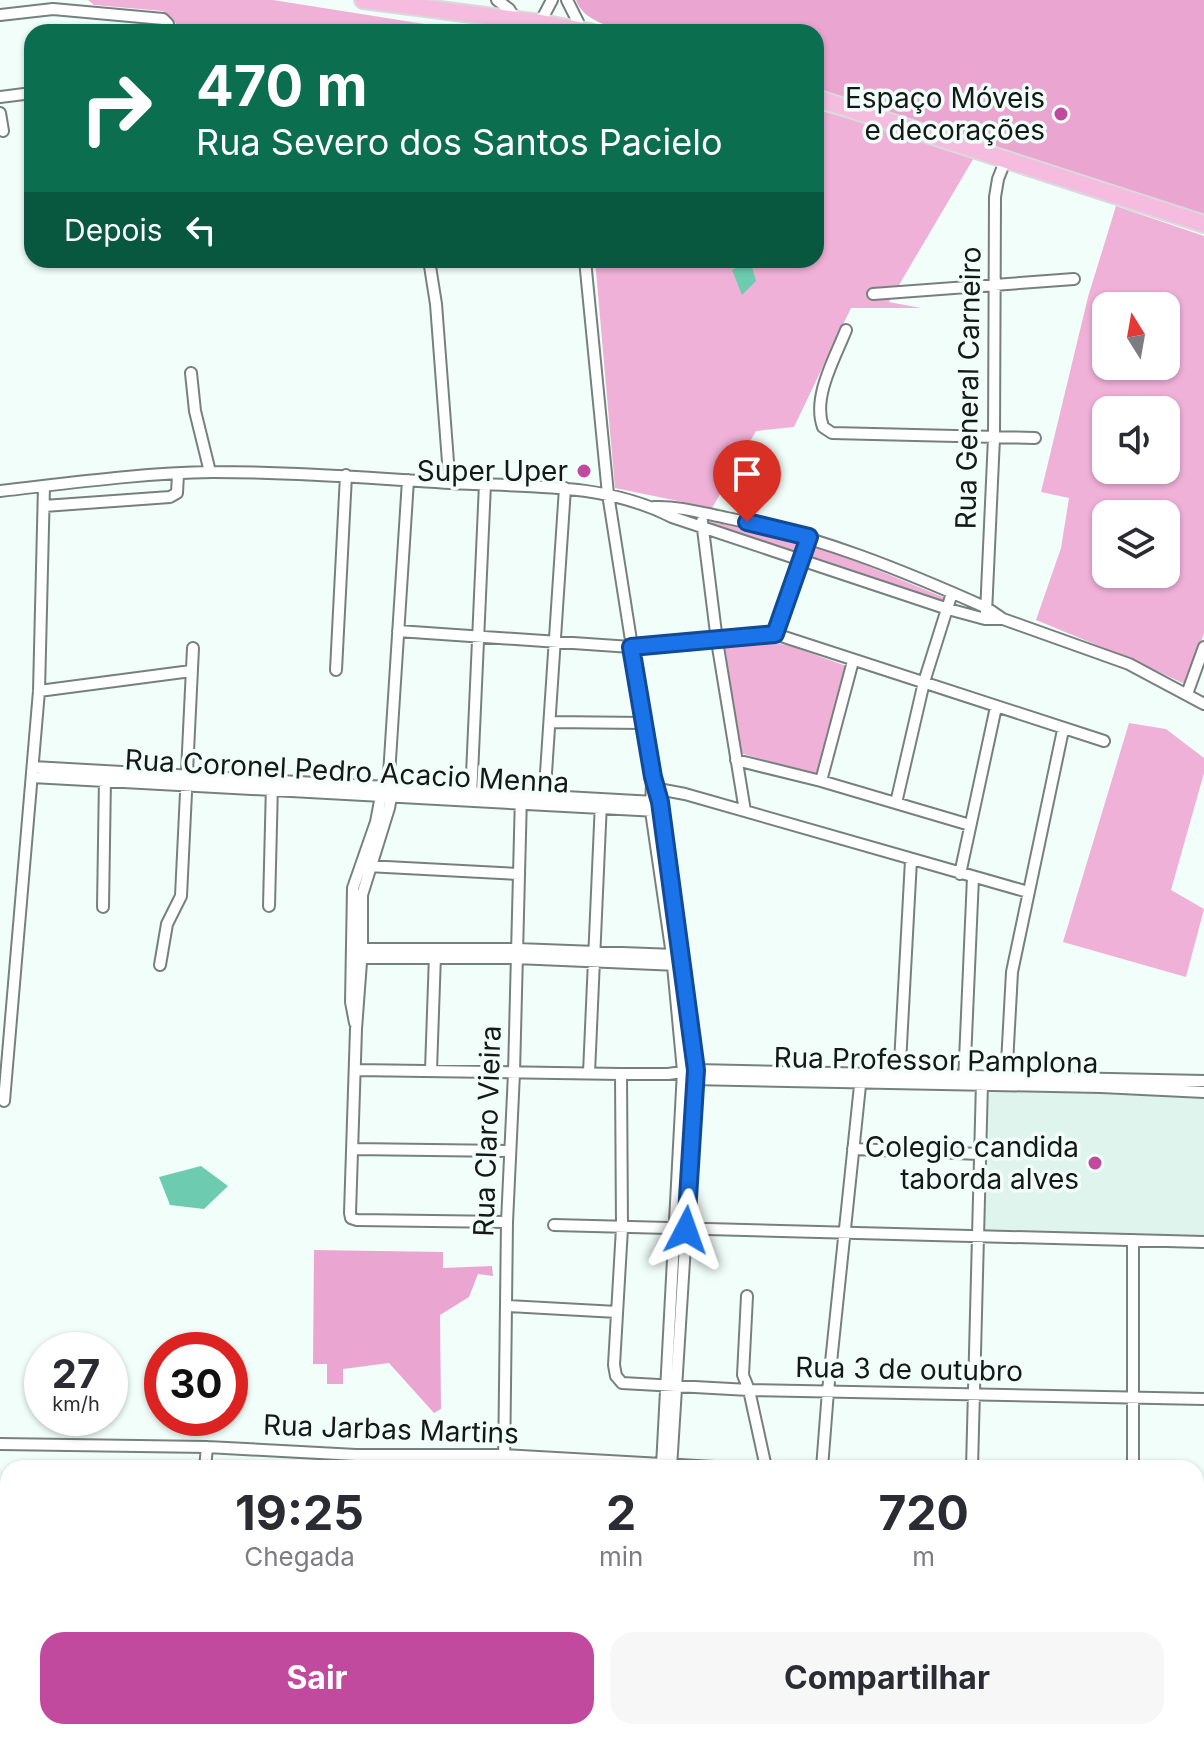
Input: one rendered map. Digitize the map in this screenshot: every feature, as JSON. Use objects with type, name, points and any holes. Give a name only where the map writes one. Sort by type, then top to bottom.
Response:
[{"type":"highway","points":[[363,0],[543,22]]},
{"type":"highway","points":[[824,101],[1204,224]]},
{"type":"street","points":[[497,0],[509,9],[516,20]]},
{"type":"street","points":[[543,22],[552,0]]},
{"type":"street","points":[[567,0],[579,24]]},
{"type":"street","points":[[543,22],[559,7],[572,11]]},
{"type":"street","points":[[0,15],[53,9],[163,19],[168,24]]},
{"type":"street","points":[[0,97],[24,94]]},
{"type":"street","points":[[0,113],[3,131]]},
{"type":"street","name":"Rua General Carneiro","points":[[986,614],[994,438],[995,197],[1006,159]]},
{"type":"street","points":[[430,268],[452,483]]},
{"type":"street","points":[[586,268],[608,494],[654,785],[685,1033],[696,1075],[687,1119]]},
{"type":"street","points":[[873,294],[1074,279]]},
{"type":"street","points":[[846,330],[827,378],[819,412],[823,427],[832,433],[1035,438]]},
{"type":"street","points":[[191,373],[195,411],[210,472]]},
{"type":"street","points":[[0,491],[210,472],[346,475],[565,488],[608,494],[948,609],[1003,619],[1129,664],[1204,704]]},
{"type":"street","points":[[44,506],[174,496],[177,493],[178,474]]},
{"type":"street","points":[[336,670],[346,475]]},
{"type":"street","points":[[127,478],[128,500]]},
{"type":"street","points":[[99,480],[100,502]]},
{"type":"street","points":[[408,480],[388,787],[381,823],[366,866],[357,954],[350,1213],[351,1218],[357,1220],[507,1222]]},
{"type":"street","points":[[471,795],[485,484]]},
{"type":"street","points":[[4,1101],[39,691],[44,486]]},
{"type":"street","points":[[544,802],[565,488]]},
{"type":"street","points":[[652,507],[701,512],[809,537],[952,593],[986,614]]},
{"type":"street","points":[[701,512],[717,641],[745,811]]},
{"type":"street","points":[[775,634],[809,537]]},
{"type":"street","points":[[896,803],[924,682],[952,593]]},
{"type":"street","points":[[398,631],[631,647],[775,634],[1104,741]]},
{"type":"street","points":[[1187,694],[1204,647]]},
{"type":"street","points":[[160,965],[167,924],[181,896],[193,648]]},
{"type":"street","points":[[821,781],[853,661]]},
{"type":"street","points":[[39,691],[191,671]]},
{"type":"street","points":[[960,874],[996,707]]},
{"type":"street","points":[[550,722],[644,723]]},
{"type":"street","points":[[1006,1081],[1012,972],[1063,730]]},
{"type":"street","points":[[736,760],[821,781],[970,825]]},
{"type":"street","name":"Rua Coronel Pedro Acacio Menna","points":[[32,772],[272,785],[388,787],[544,802],[655,806]]},
{"type":"street","points":[[103,907],[106,776]]},
{"type":"street","points":[[269,906],[272,785]]},
{"type":"street","points":[[654,785],[1028,892]]},
{"type":"street","name":"Rua Claro Vieira","points":[[505,1460],[507,1222],[521,800]]},
{"type":"street","points":[[589,1073],[601,804]]},
{"type":"street","points":[[899,1080],[911,860]]},
{"type":"street","points":[[366,866],[519,874]]},
{"type":"street","points":[[964,1081],[973,877]]},
{"type":"street","points":[[357,954],[516,954],[677,960]]},
{"type":"street","points":[[431,1070],[436,954]]},
{"type":"street","points":[[666,1460],[687,1119],[683,1075],[685,1033]]},
{"type":"street","name":"Rua Professor Pamplona","points":[[356,1070],[964,1081],[1204,1081]]},
{"type":"street","points":[[507,1306],[617,1312],[622,1228],[621,1074]]},
{"type":"street","points":[[823,1460],[860,1078]]},
{"type":"street","points":[[972,1460],[982,1081]]},
{"type":"street","name":"Rua Professor Pamplona","points":[[1101,1082],[1204,1092]]},
{"type":"street","points":[[352,1149],[509,1151]]},
{"type":"street","points":[[853,1149],[980,1154]]},
{"type":"street","points":[[554,1225],[1204,1242]]},
{"type":"street","points":[[1133,1240],[1133,1460]]},
{"type":"street","points":[[747,1296],[742,1368],[764,1460]]},
{"type":"street","name":"Rua 3 de outubro","points":[[617,1312],[616,1376],[622,1383],[749,1390],[1204,1399]]},
{"type":"street","name":"Rua Jarbas Martins","points":[[0,1444],[207,1447],[356,1455],[505,1455],[578,1460]]},
{"type":"street","points":[[206,1460],[207,1447]]},
{"type":"street","points":[[356,1455],[356,1460]]},
{"type":"shaded area","points":[[88,0],[273,0],[424,24],[176,24],[163,11],[94,5]]},
{"type":"shaded area","points":[[576,0],[1204,0],[1204,219],[824,93],[824,24],[605,24],[591,18]]},
{"type":"shaded area","points":[[824,111],[975,156],[889,302],[921,308],[851,308],[794,427],[756,431],[712,508],[615,488],[596,268],[824,268]]},
{"type":"shaded area","points":[[1116,206],[1204,236],[1204,633],[1187,685],[1036,620],[1061,548],[1069,498],[1041,492],[1088,297]]},
{"type":"shaded area","points":[[752,268],[756,281],[742,295],[732,270]]},
{"type":"shaded area","points":[[710,522],[792,536],[797,539],[797,551],[710,526]]},
{"type":"shaded area","points":[[817,545],[945,600],[943,603],[812,559],[808,552]]},
{"type":"shaded area","points":[[769,642],[791,646],[846,666],[818,776],[740,753],[725,648]]},
{"type":"shaded area","points":[[1129,723],[1166,729],[1204,758],[1204,773],[1171,890],[1204,909],[1186,977],[1063,942]]},
{"type":"shaded area","name":"Colegio candida taborda alves","points":[[988,1089],[1204,1095],[1204,1236],[984,1232]]},
{"type":"shaded area","points":[[201,1166],[228,1186],[204,1209],[170,1205],[159,1177]]},
{"type":"shaded area","points":[[314,1250],[443,1252],[443,1268],[492,1266],[493,1276],[478,1274],[469,1297],[440,1315],[441,1409],[434,1413],[389,1363],[343,1369],[343,1384],[327,1384],[327,1364],[313,1364]]},
{"type":"place","name":"Espaço Móveis e decorações","points":[[1061,114]]},
{"type":"place","name":"Super Uper","points":[[584,471]]},
{"type":"place","name":"Colegio candida taborda alves","points":[[1095,1163]]},
{"type":"route","points":[[686,1230],[696,1070],[660,802],[631,647],[775,634],[809,537],[747,522]]}]
